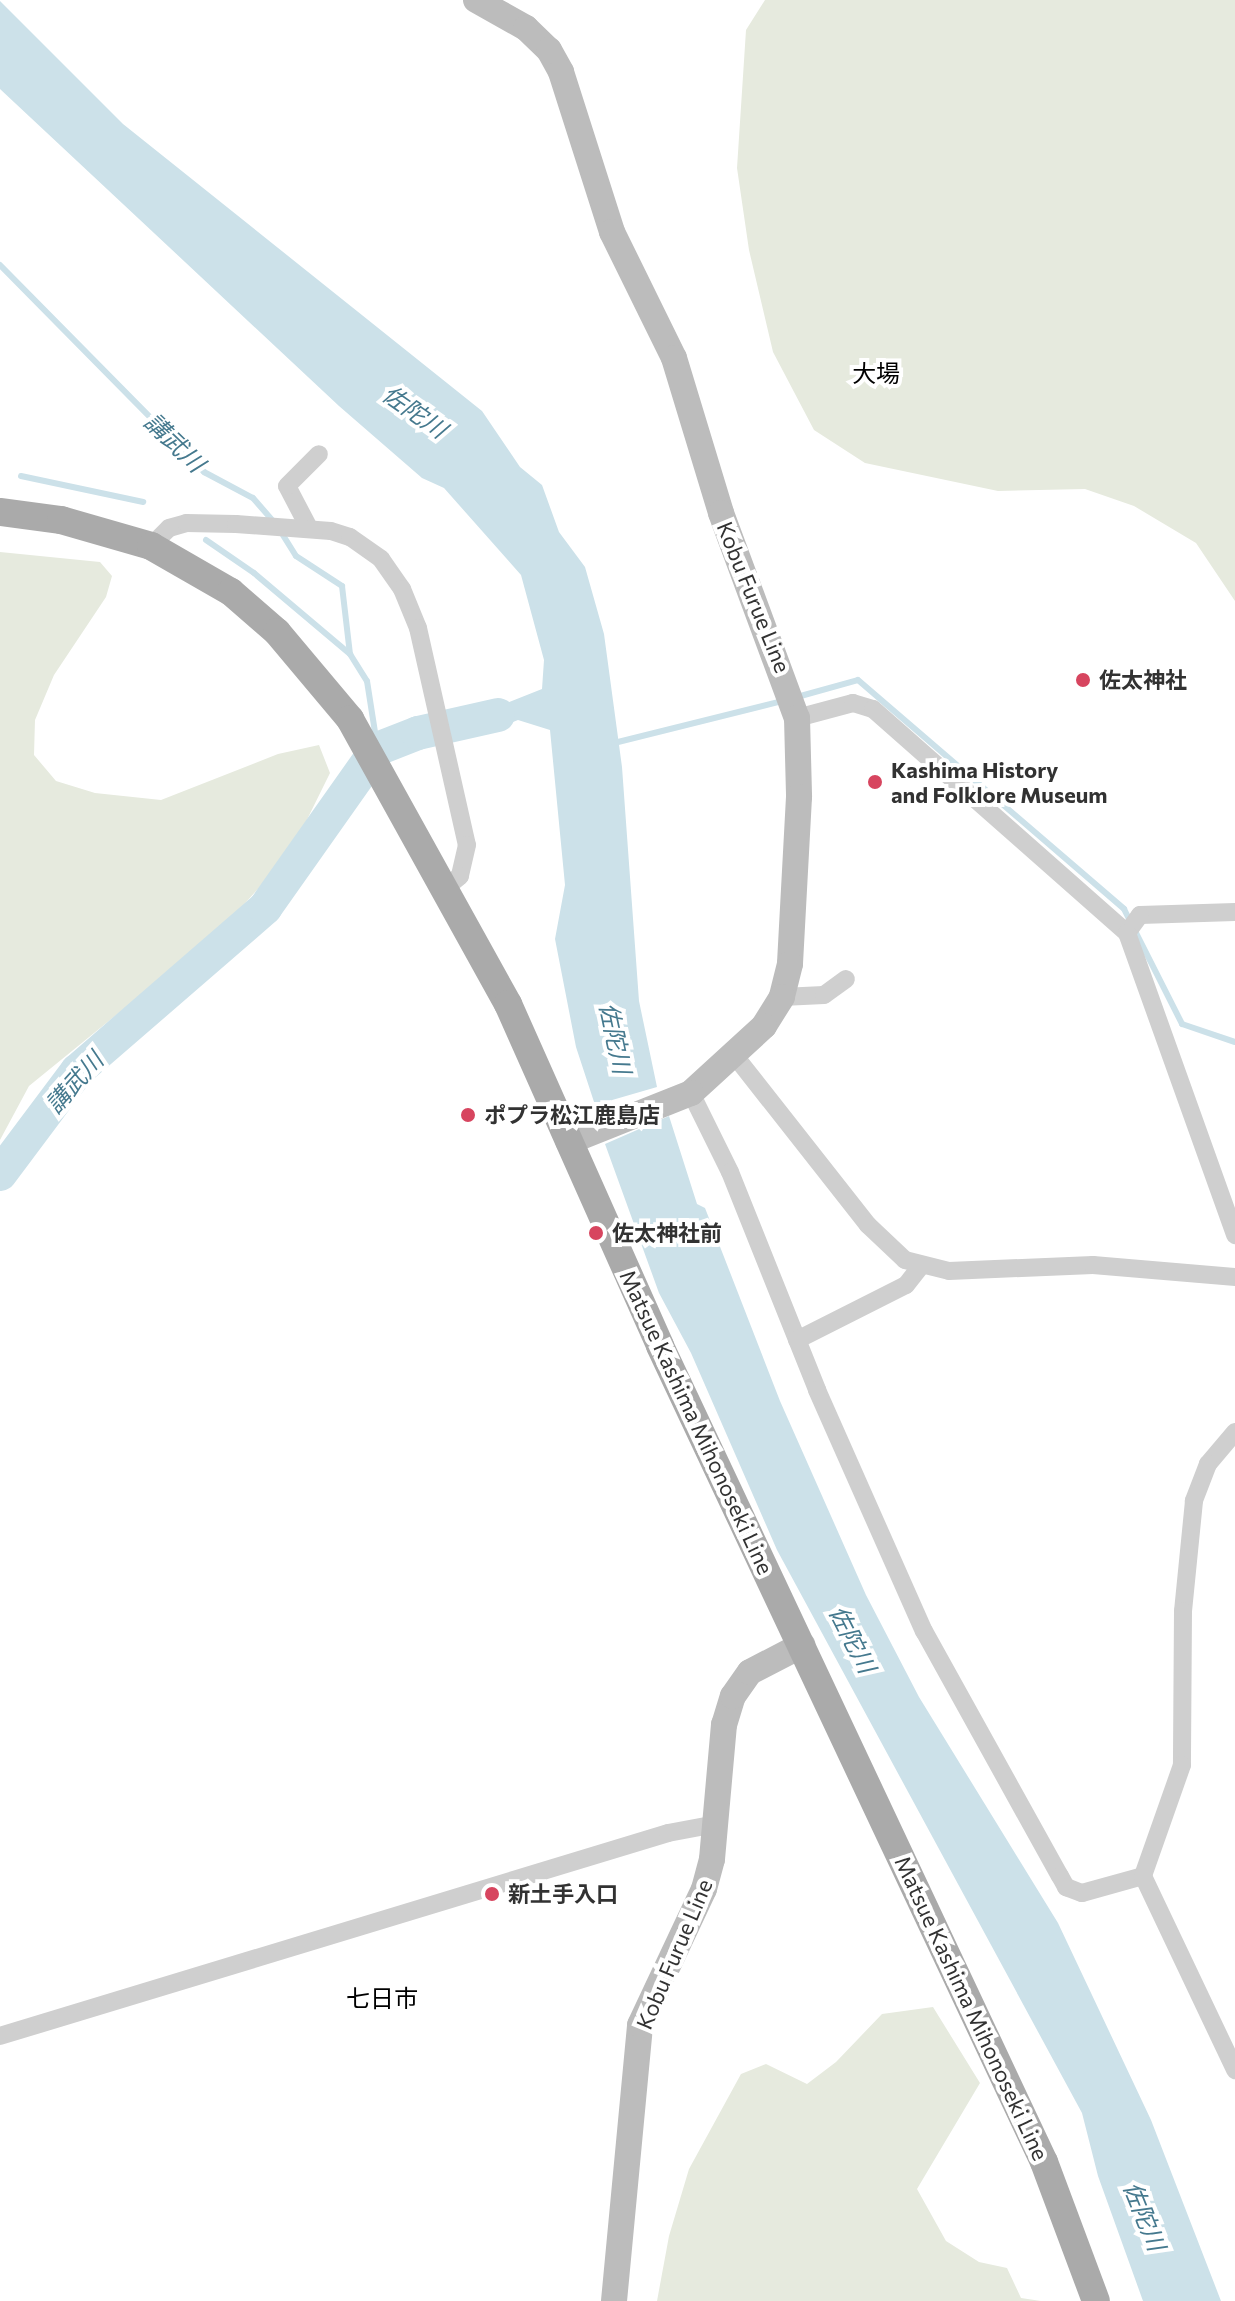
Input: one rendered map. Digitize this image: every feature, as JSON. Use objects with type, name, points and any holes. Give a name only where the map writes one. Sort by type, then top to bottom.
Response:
[{"type":"main road","name":"Kobu Furue Line","points":[[476,0],[526,28],[549,50],[561,72],[612,232],[674,358],[721,513],[794,706],[799,797],[790,964],[782,997],[764,1026],[735,1056],[680,1098],[580,1136]]},
{"type":"main road","name":"Matsue Kashima Mihonoseki Line","points":[[0,512],[61,520],[151,546],[231,592],[277,632],[350,719],[447,887],[580,1136],[802,1645],[1044,2162],[1096,2301]]},
{"type":"main road","name":"Kobu Furue Line","points":[[614,2301],[640,2025],[704,1889],[716,1824],[724,1725],[733,1696],[750,1672],[802,1645]]},
{"type":"street","points":[[309,528],[287,486],[319,454]]},
{"type":"street","points":[[151,546],[169,528],[186,523],[309,528],[350,537],[394,575],[418,628],[468,858],[447,887]]},
{"type":"street","points":[[794,706],[853,703],[873,709],[1131,927],[1235,1235]]},
{"type":"street","points":[[1131,927],[1140,915],[1235,912]]},
{"type":"street","points":[[782,997],[824,995],[846,979]]},
{"type":"street","points":[[735,1056],[890,1250],[921,1266],[1019,1271],[1093,1265],[1235,1277]]},
{"type":"street","points":[[680,1098],[730,1172],[797,1340],[924,1631],[1066,1887],[1090,1893],[1143,1876]]},
{"type":"street","points":[[797,1340],[906,1285],[921,1266]]},
{"type":"street","points":[[1235,1432],[1208,1464],[1194,1501],[1183,1611],[1182,1765],[1143,1876],[1235,2070]]},
{"type":"street","points":[[0,2036],[668,1833],[716,1824]]},
{"type":"shaded area","points":[[765,0],[1235,0],[1235,601],[1196,543],[1134,506],[1085,489],[998,491],[865,463],[814,430],[773,352],[749,250],[737,168],[746,30]]},
{"type":"shaded area","points":[[0,552],[100,562],[112,576],[106,597],[54,675],[35,720],[34,755],[56,781],[95,793],[161,800],[278,754],[319,745],[330,773],[291,852],[223,928],[29,1086],[0,1140]]},
{"type":"shaded area","points":[[933,2007],[980,2083],[917,2189],[946,2241],[979,2262],[1007,2268],[1021,2298],[1041,2301],[657,2301],[669,2236],[689,2169],[741,2074],[766,2064],[807,2084],[836,2062],[882,2014]]},
{"type":"water","name":"佐陀川","points":[[0,1],[123,124],[482,411],[520,467],[542,485],[559,532],[585,567],[604,634],[622,767],[639,1001],[657,1087],[595,1105],[576,1047],[555,939],[565,885],[550,730],[518,720],[496,729],[455,733],[450,715],[499,706],[542,689],[544,660],[521,575],[444,488],[422,478],[339,406],[0,89]]},
{"type":"water","name":"佐陀川","points":[[669,1116],[697,1204],[705,1208],[780,1401],[866,1595],[919,1697],[1058,1923],[1151,2120],[1221,2301],[1143,2301],[1098,2176],[1082,2113],[777,1550],[691,1353],[659,1293],[605,1144]]},
{"type":"waterway","name":"講武川","points":[[0,265],[204,472],[253,498],[275,523]]},
{"type":"waterway","points":[[21,476],[143,502]]},
{"type":"waterway","name":"講武川","points":[[281,532],[296,556],[342,586],[350,654],[367,681],[377,745]]},
{"type":"waterway","points":[[206,540],[254,573],[350,654]]},
{"type":"waterway","points":[[797,697],[858,680],[1124,909],[1182,1024],[1235,1042]]},
{"type":"waterway","points":[[614,743],[782,701]]},
{"type":"waterway","name":"講武川","points":[[0,1174],[77,1071],[265,908],[377,749],[418,733],[498,715]]},
{"type":"place","name":"佐太神社","points":[[1083,680]]},
{"type":"place","name":"Kashima History and Folklore Museum","points":[[875,782]]},
{"type":"place","name":"ポプラ松江鹿島店","points":[[468,1115]]},
{"type":"place","name":"佐太神社前","points":[[596,1233]]},
{"type":"place","name":"新土手入口","points":[[492,1894]]},
{"type":"district","name":"大場","points":[[876,373]]},
{"type":"district","name":"七日市","points":[[382,1998]]}]
